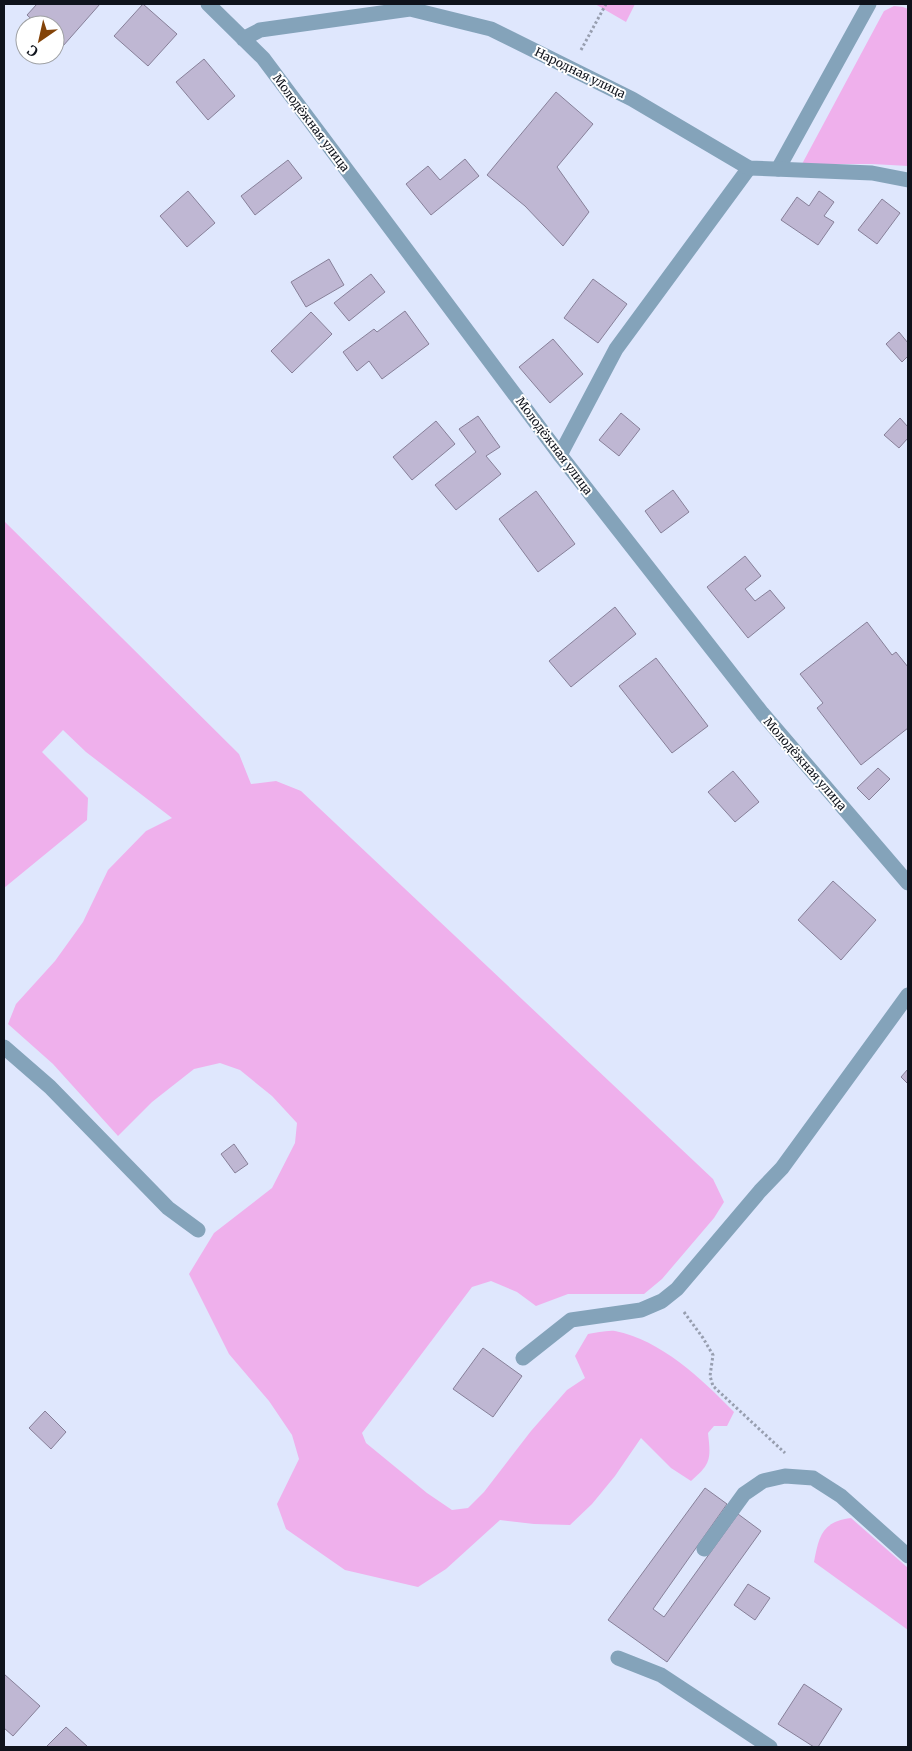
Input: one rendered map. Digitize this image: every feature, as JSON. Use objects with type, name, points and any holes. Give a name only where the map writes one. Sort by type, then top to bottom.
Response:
[{"type":"street","name":"Молодёжная улица","points":[[208,4],[263,58],[560,455],[762,713],[908,883]]},
{"type":"street","points":[[778,169],[869,4]]},
{"type":"street","name":"Народная улица","points":[[243,38],[260,30],[410,8],[491,29],[632,99],[749,168],[872,173],[908,180]]},
{"type":"street","points":[[560,455],[616,349],[749,168]]},
{"type":"street","points":[[523,1358],[571,1320],[641,1310],[662,1301],[678,1289],[760,1191],[782,1168],[908,995]]},
{"type":"street","points":[[4,1047],[50,1087],[168,1208],[198,1230]]},
{"type":"street","points":[[704,1548],[744,1494],[763,1481],[785,1476],[813,1478],[841,1496],[908,1556]]},
{"type":"street","points":[[618,1658],[660,1675],[770,1747]]},
{"type":"path","points":[[571,68],[606,4]]},
{"type":"path","points":[[671,1294],[703,1338],[713,1356],[710,1376],[713,1386],[813,1478]]},
{"type":"shaded area","points":[[595,4],[635,4],[626,22]]},
{"type":"shaded area","points":[[894,6],[908,9],[908,166],[802,164],[884,11]]},
{"type":"shaded area","points":[[4,521],[239,754],[251,784],[276,781],[301,791],[713,1179],[724,1202],[714,1218],[662,1279],[644,1294],[568,1294],[536,1306],[517,1292],[491,1281],[472,1287],[362,1433],[366,1443],[427,1493],[452,1510],[468,1508],[484,1492],[531,1431],[567,1390],[585,1378],[575,1356],[588,1334],[615,1331],[648,1343],[680,1362],[734,1412],[727,1426],[714,1426],[708,1433],[708,1460],[703,1470],[691,1481],[671,1468],[641,1438],[615,1476],[592,1504],[570,1525],[534,1524],[500,1520],[446,1569],[418,1587],[345,1570],[286,1529],[277,1504],[299,1459],[292,1435],[269,1401],[229,1354],[189,1274],[214,1233],[272,1188],[295,1143],[297,1123],[272,1096],[240,1070],[220,1063],[194,1069],[152,1102],[118,1136],[53,1064],[8,1024],[16,1004],[55,961],[83,922],[108,870],[146,831],[172,818],[86,752],[63,730],[42,752],[88,798],[87,820],[4,888]]},
{"type":"shaded area","points":[[851,1518],[908,1568],[908,1630],[814,1562],[820,1538],[827,1527],[841,1520]]},
{"type":"building","points":[[37,4],[100,4],[65,44],[65,15],[27,15]]},
{"type":"building","points":[[143,4],[177,34],[148,66],[114,36]]},
{"type":"building","points":[[204,59],[235,96],[208,120],[176,82]]},
{"type":"building","points":[[556,92],[593,124],[557,167],[589,212],[563,246],[525,206],[487,175]]},
{"type":"building","points":[[465,159],[479,176],[431,215],[406,184],[428,166],[440,180]]},
{"type":"building","points":[[288,160],[302,178],[255,215],[241,196]]},
{"type":"building","points":[[188,191],[215,223],[187,247],[160,216]]},
{"type":"building","points":[[819,191],[834,202],[824,216],[834,222],[818,245],[781,220],[797,197],[809,206]]},
{"type":"building","points":[[882,199],[900,213],[877,244],[858,230]]},
{"type":"building","points":[[329,259],[344,285],[306,307],[291,282]]},
{"type":"building","points":[[371,274],[385,292],[349,321],[334,303]]},
{"type":"building","points":[[593,279],[627,304],[598,343],[564,318]]},
{"type":"building","points":[[405,311],[429,344],[382,379],[369,361],[357,371],[343,352],[374,329],[377,332]]},
{"type":"building","points":[[311,312],[332,334],[292,373],[271,351]]},
{"type":"building","points":[[899,332],[908,343],[908,356],[902,362],[886,344]]},
{"type":"building","points":[[553,339],[583,374],[550,403],[519,367]]},
{"type":"building","points":[[621,413],[640,429],[619,456],[599,440]]},
{"type":"building","points":[[478,416],[500,447],[486,456],[501,474],[456,510],[435,485],[476,452],[459,429]]},
{"type":"building","points":[[900,418],[908,427],[908,438],[899,448],[884,435]]},
{"type":"building","points":[[436,421],[455,444],[412,480],[393,457]]},
{"type":"building","points":[[673,490],[689,512],[661,533],[645,511]]},
{"type":"building","points":[[536,491],[575,544],[538,572],[499,519]]},
{"type":"building","points":[[745,556],[761,576],[745,589],[755,601],[770,590],[785,608],[748,638],[707,587]]},
{"type":"building","points":[[615,607],[636,634],[571,687],[549,661]]},
{"type":"building","points":[[867,622],[892,655],[896,652],[908,667],[908,728],[861,765],[817,708],[823,703],[800,674]]},
{"type":"building","points":[[656,658],[708,726],[672,753],[619,686]]},
{"type":"building","points":[[878,768],[890,779],[869,800],[857,788]]},
{"type":"building","points":[[733,771],[759,802],[735,822],[708,792]]},
{"type":"building","points":[[833,881],[876,920],[841,960],[798,920]]},
{"type":"building","points":[[908,1069],[908,1084],[901,1077]]},
{"type":"building","points":[[234,1144],[248,1164],[235,1173],[221,1154]]},
{"type":"building","points":[[483,1348],[522,1376],[493,1417],[453,1389]]},
{"type":"building","points":[[45,1411],[66,1432],[51,1449],[29,1428]]},
{"type":"building","points":[[705,1488],[727,1504],[653,1609],[664,1617],[738,1514],[761,1531],[667,1662],[608,1620]]},
{"type":"building","points":[[748,1584],[770,1598],[755,1620],[734,1605]]},
{"type":"building","points":[[4,1674],[40,1706],[13,1736],[4,1728]]},
{"type":"building","points":[[804,1684],[842,1709],[818,1747],[814,1747],[778,1724]]},
{"type":"building","points":[[66,1727],[88,1747],[46,1747]]}]
